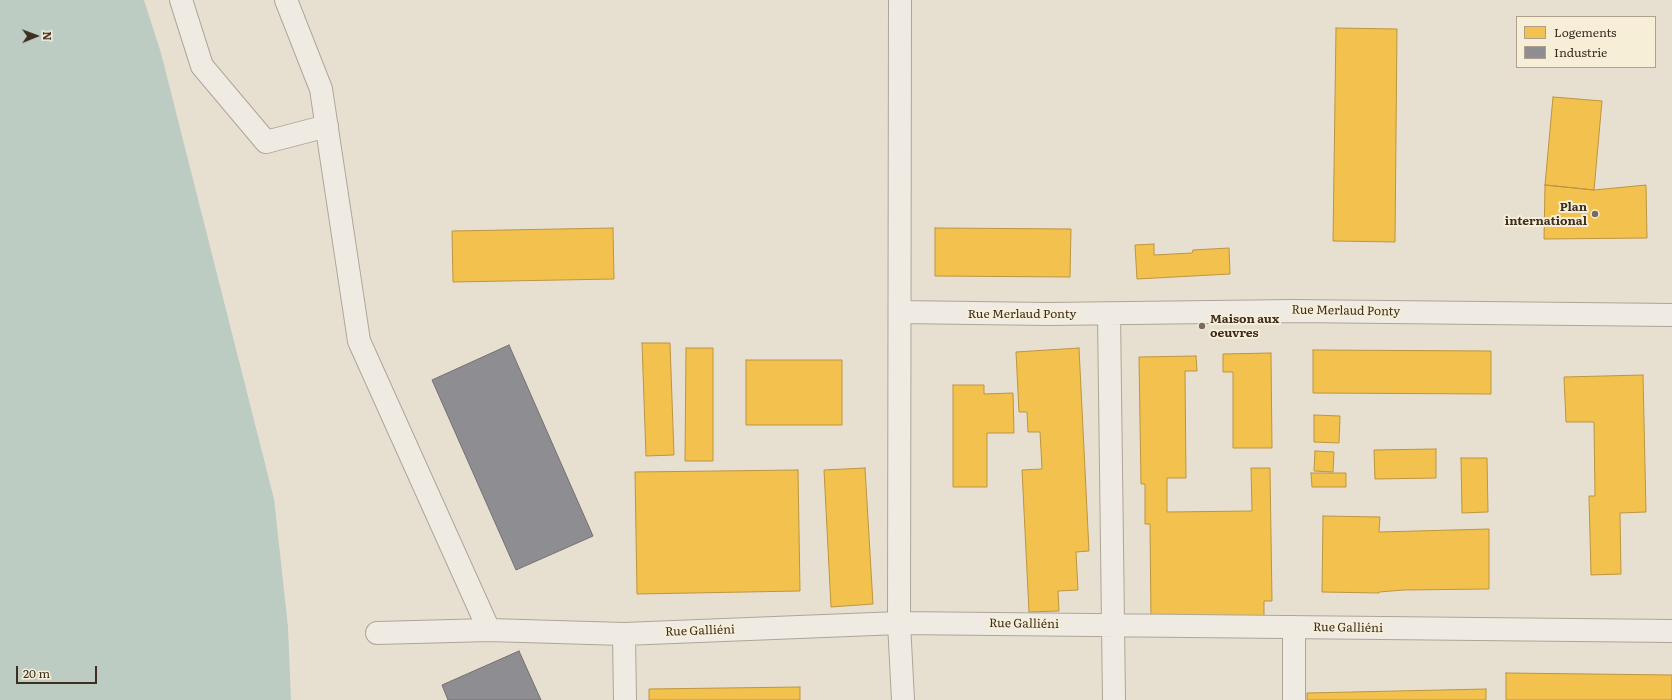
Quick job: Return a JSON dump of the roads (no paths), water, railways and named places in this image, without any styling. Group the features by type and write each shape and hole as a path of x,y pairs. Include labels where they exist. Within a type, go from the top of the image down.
{"street":[{"path":"181,0 202,66 266,142 327,126"},
{"path":"286,0 321,89 359,341 489,630"},
{"path":"900,0 900,622 903,700"},
{"name":"Rue Merlaud Ponty","path":"900,312 1108,314 1293,310 1672,315"},
{"path":"1108,314 1114,700"},
{"name":"Rue Galliéni","path":"377,633 489,630 624,634 900,622 1672,631"},
{"path":"1294,627 1294,700"},
{"path":"624,634 625,700"}],"place":[{"name":"Plan international","path":"1595,214"},
{"name":"Maison aux oeuvres","path":"1202,326"}]}
